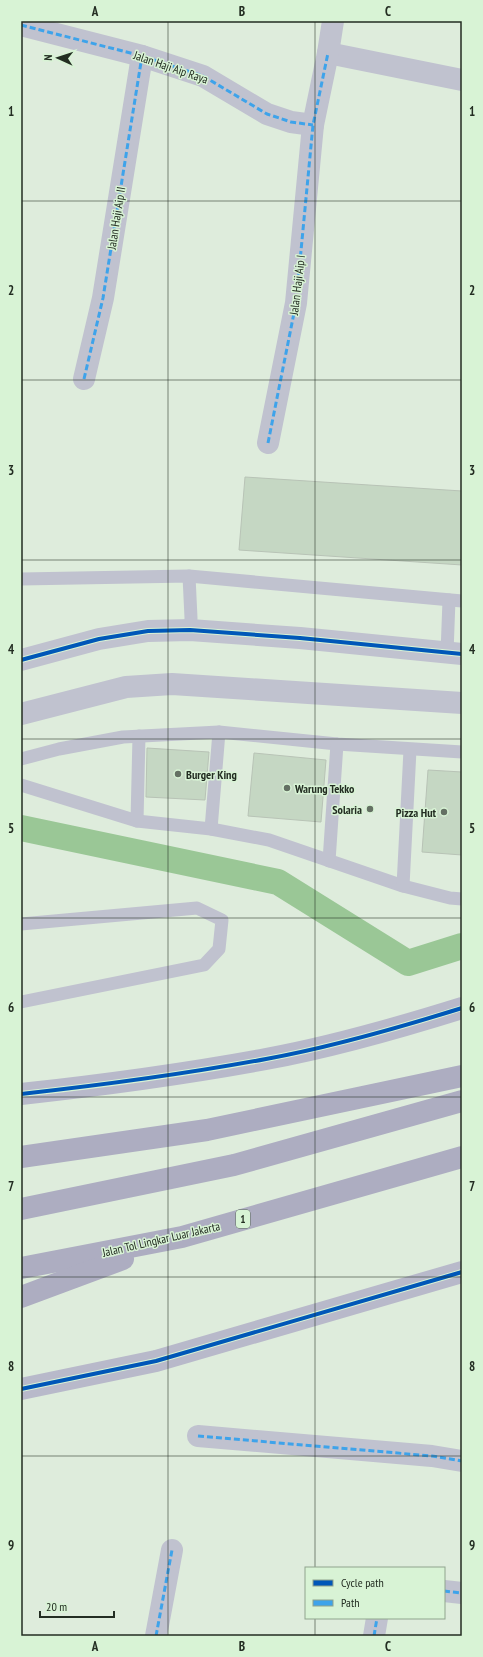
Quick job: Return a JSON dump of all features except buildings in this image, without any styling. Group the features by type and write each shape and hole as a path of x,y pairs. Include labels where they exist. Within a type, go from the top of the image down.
{"highway":[{"path":"21,1157 208,1130 462,1076"},
{"path":"21,1209 234,1166 462,1101"},
{"name":"Jalan Tol Lingkar Luar Jakarta","path":"21,1268 182,1237 462,1157"},
{"path":"21,1297 182,1237"}],"street":[{"name":"Jalan Haji Aip I","path":"268,444 296,302 313,125 333,21"},
{"name":"Jalan Haji Aip Raya","path":"21,25 142,56 203,76 267,114 291,122 313,125"},
{"path":"328,53 462,80"},
{"name":"Jalan Haji Aip II","path":"84,379 103,298 142,56"},
{"path":"21,660 99,639 148,631 190,630 300,638 454,653"},
{"path":"21,714 126,687 172,684 462,703"},
{"path":"21,1094 128,1082 268,1059 368,1035 462,1008"},
{"path":"21,1390 156,1361 462,1272"},
{"path":"198,1436 432,1456 462,1461"},
{"path":"156,1636 172,1550"},
{"path":"445,1590 462,1593"},
{"path":"374,1636 377,1619"}],"lane":[{"path":"189,576 191,618 190,630"},
{"path":"21,579 189,576 462,601"},
{"path":"449,600 454,653"},
{"path":"211,829 219,732"},
{"path":"21,759 110,739 219,732 337,744 410,750 462,752"},
{"path":"137,821 139,736"},
{"path":"329,861 337,744"},
{"path":"403,886 410,750"},
{"path":"21,785 137,821 211,829 269,840 403,886 450,898 462,899"},
{"path":"21,924 198,908 222,920 219,949 204,965 21,1002"}],"waterway":[{"path":"21,828 278,882 408,963 462,946"}],"marked path":[{"path":"21,25 142,56 203,76 267,114 291,122 313,125"},
{"path":"268,443 296,303 313,125 328,53"},
{"path":"84,379 103,298 142,56"},
{"path":"198,1436 432,1456 462,1461"},
{"path":"156,1636 172,1550"},
{"path":"445,1591 462,1593"},
{"path":"374,1636 377,1619"}],"cycle path":[{"path":"21,660 99,639 148,631 190,630 300,638 462,654"},
{"path":"21,1094 175,1074 291,1054 414,1023 462,1008"},
{"path":"21,1389 156,1361 462,1272"}],"place":[{"name":"Burger King","path":"178,774"},
{"name":"Warung Tekko","path":"287,788"},
{"name":"Solaria","path":"370,809"},
{"name":"Pizza Hut","path":"444,812"}]}
